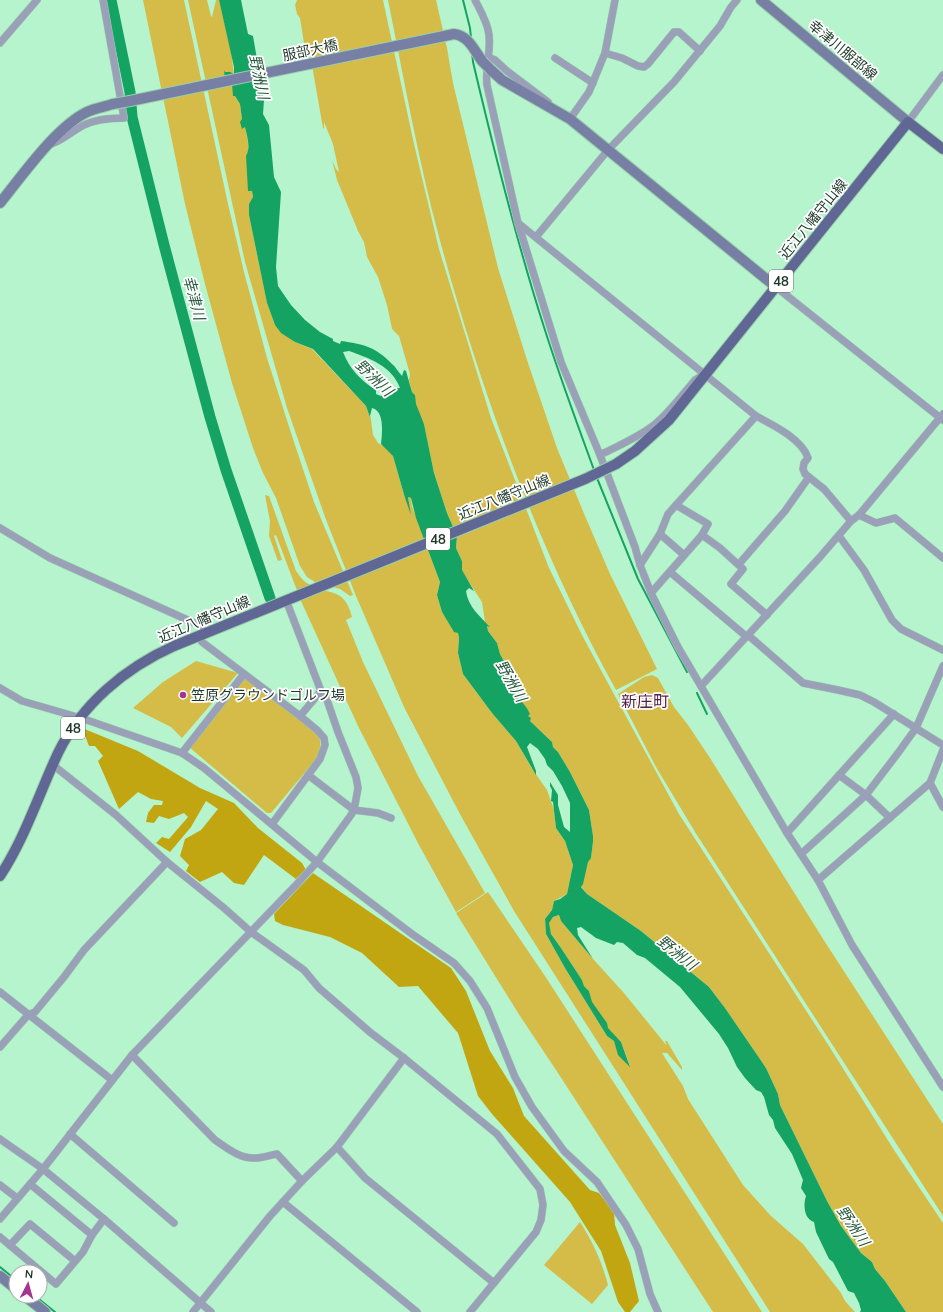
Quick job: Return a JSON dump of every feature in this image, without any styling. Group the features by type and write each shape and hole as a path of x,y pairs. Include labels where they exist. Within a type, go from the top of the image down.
{"main road":[{"path":"908,122 943,149"},
{"name":"近江八幡守山線","path":"1,872 22,836 53,765 68,736 80,718 96,700 110,686 140,663 163,651 204,637 256,612 584,480 616,464 636,450 669,420 908,122"}],"street":[{"path":"0,43 37,0"},
{"path":"48,145 58,142 85,124 112,118 124,118 103,0"},
{"path":"475,0 489,35 485,59 485,74 518,223 561,362 600,455 651,593 678,647 700,686 787,833 818,880 852,945 943,1087"},
{"path":"570,119 589,92 605,53 615,0"},
{"path":"536,236 608,150 674,82 720,26 737,0"},
{"name":"幸津川服部線","path":"761,0 908,122"},
{"path":"605,53 644,67 674,32 679,32 700,51"},
{"name":"服部大橋","path":"0,203 64,128 77,118 98,108 451,35 461,35 485,59"},
{"path":"555,58 593,83"},
{"path":"485,59 490,70 502,80 570,119 776,287 942,417 859,515 851,521 748,636 700,686"},
{"path":"485,59 495,60 549,103 550,107"},
{"path":"908,122 943,76"},
{"path":"518,223 536,236 756,416 783,431 807,453 808,458 804,463 803,469 805,474 824,490 851,521"},
{"path":"600,455 639,435 654,424 670,410 695,380 706,374"},
{"path":"640,565 660,534 668,514 756,416"},
{"path":"739,564 785,511 809,477"},
{"path":"651,593 702,535 708,524 676,505"},
{"path":"859,515 876,523 895,518 943,558"},
{"path":"0,528 50,558 201,626 204,637 244,674 317,730 324,738 324,751 320,759 272,824"},
{"path":"660,534 684,554"},
{"path":"702,535 743,568 731,584 767,615"},
{"path":"839,536 864,570 892,620 901,629 943,650"},
{"path":"670,572 748,636 802,683 860,695 894,714 943,745"},
{"path":"0,1219 43,1169 132,1054 317,862 354,810 358,788 356,777 326,697 321,691 286,600"},
{"path":"801,854 866,795 916,728 943,666"},
{"path":"182,753 244,674"},
{"path":"0,688 22,701 80,718 182,753 204,768 317,862 412,934 454,963 470,981 486,1008 515,1077 532,1107 564,1150 597,1182 626,1225 638,1249 650,1294 658,1312"},
{"path":"300,716 321,691"},
{"path":"787,833 894,714"},
{"path":"818,880 930,784 943,750"},
{"path":"53,765 116,815 167,862 251,932 304,970 319,988 371,1033 497,1134 540,1189 543,1205 541,1220 536,1232 470,1312"},
{"path":"308,775 354,810 378,813 391,818"},
{"path":"839,775 866,795 890,818"},
{"path":"930,784 943,807"},
{"path":"0,1047 28,1015 35,1012 84,950 167,862"},
{"path":"0,992 112,1080"},
{"path":"132,1054 215,1140 227,1149 246,1158 256,1158 277,1154 302,1181"},
{"path":"193,1312 270,1216 302,1181 337,1147 404,1058"},
{"path":"70,1134 174,1223"},
{"path":"0,1140 43,1169 104,1219 211,1312"},
{"path":"337,1147 365,1178 494,1283"},
{"path":"30,1184 92,1235"},
{"path":"0,1185 17,1198"},
{"path":"283,1202 417,1312"},
{"path":"48,1279 56,1284 83,1252 92,1235 104,1219"},
{"path":"10,1246 30,1224 75,1261"},
{"path":"0,1238 29,1264"},
{"path":"0,1276 8,1282"},
{"path":"34,1304 44,1312"}],"shaded area":[{"path":"143,0 184,0 228,204 267,358 314,502 353,595 350,596 340,589 315,582 307,577 300,566 276,498 263,473 253,448 232,383 185,204"},
{"path":"188,0 207,0 212,17 216,0 219,0 231,51 234,74 225,72 232,84 235,96 240,104 242,129 245,126 248,143 248,191 252,191 253,198 249,215 267,303 275,325 295,342 312,349 366,406 371,420 373,435 378,443 388,449 393,456 410,510 408,497 411,498 412,506 440,582 437,595 442,612 454,631 458,633 458,653 463,674 492,713 516,741 531,767 547,790 554,810 556,828 565,841 573,865 567,894 554,901 552,910 545,919 546,934 607,1036 614,1041 619,1055 630,1066 621,1042 607,1028 606,1023 591,1002 589,991 584,986 582,980 551,934 548,923 553,917 559,915 561,921 624,993 667,1046 665,1041 667,1041 682,1067 682,1070 667,1053 662,1053 683,1086 688,1099 743,1185 770,1215 803,1244 841,1293 845,1301 855,1312 770,1312 514,911 461,816 404,707 356,596 325,517 287,408 245,262"},
{"path":"297,0 383,0 414,144 439,249 491,418 549,568 583,637 679,814 829,1046 894,1150 943,1223 943,1312 906,1312 875,1269 872,1262 861,1253 841,1226 827,1201 780,1105 778,1094 766,1068 709,987 641,931 587,894 581,886 588,861 591,858 593,842 589,810 570,772 558,752 553,747 552,742 530,721 524,705 517,696 518,695 522,698 508,675 503,671 504,668 510,671 500,654 497,643 488,631 487,626 489,626 485,622 482,602 461,570 462,561 456,548 457,536 447,513 434,473 424,424 415,404 415,395 412,392 409,380 410,374 399,336 392,329 387,305 378,277 367,257 364,242 337,180 332,160 339,172 333,144 324,122 324,129 323,128 310,54 304,43 300,18 297,14 295,5"},
{"path":"388,0 436,0 453,83 498,268 528,363 557,448 585,516 610,574 657,669 616,690 561,582 537,526 514,469 473,353 431,208"},
{"path":"265,495 269,496 296,571 302,579 315,587 340,596 345,600 349,607 352,617 346,620 363,662 418,776 485,893 456,912 419,845 358,726 301,601 276,535 274,536 282,560 278,561 269,536 270,521"},
{"name":"笠原グラウンドゴルフ場","path":"196,661 238,673 182,738 171,727 133,708 163,682"},
{"path":"652,675 658,678 674,707 710,758 825,942 943,1124 943,1216 695,832 656,767 618,694 644,677"},
{"path":"246,678 317,732 319,736 320,748 317,758 271,813 267,813 189,747 242,679"},
{"path":"82,728 138,751 200,788 234,803 258,828 302,863 306,870 296,879 264,855 244,885 234,883 222,872 200,882 186,871 189,865 180,856 185,839 201,830 218,809 206,801 191,827 170,852 156,843 162,837 169,839 188,817 184,813 169,819 159,816 154,823 146,822 148,813 154,805 162,805 163,801 151,799 138,792 119,809 98,761 103,756 95,746 89,746"},
{"path":"313,873 451,968 466,991 490,1051 513,1088 524,1116 590,1190 599,1193 614,1212 615,1225 630,1263 639,1301 630,1312 625,1312 618,1302 601,1251 570,1202 492,1114 478,1096 458,1033 418,986 399,987 362,953 330,937 283,925 275,921 274,914"},
{"path":"488,892 545,976 762,1312 713,1312 520,1016 456,913"},
{"path":"580,1222 597,1252 608,1285 592,1304 544,1265"}],"water":[{"name":"野洲川","path":"219,0 241,0 248,34 253,36 264,100 263,114 269,125 274,177 281,192 276,267 278,286 291,305 305,320 320,332 333,339 333,341 340,344 341,341 356,343 369,347 386,358 402,376 404,370 406,371 424,424 434,473 447,513 457,536 456,548 462,561 462,570 474,591 469,588 466,591 469,602 490,627 487,626 488,631 497,643 500,654 510,672 504,668 504,671 515,680 525,699 517,696 529,711 530,714 528,716 531,718 530,721 552,742 553,747 558,752 570,772 589,810 593,842 591,858 588,862 581,887 587,894 641,931 709,987 766,1068 778,1094 780,1105 827,1201 841,1226 861,1253 872,1262 875,1269 906,1312 860,1312 861,1310 859,1303 854,1293 848,1291 833,1262 829,1259 816,1232 814,1222 806,1215 806,1196 801,1188 803,1180 792,1154 775,1128 773,1120 769,1115 764,1097 761,1092 756,1090 745,1078 737,1067 719,1034 680,987 645,958 637,955 623,943 617,942 614,945 596,938 581,927 577,928 578,935 593,959 561,921 559,915 553,917 549,923 551,934 582,980 584,986 589,991 592,1002 607,1023 608,1028 621,1042 630,1067 618,1055 614,1041 607,1036 546,934 545,919 552,910 554,901 567,894 573,865 565,841 556,828 553,802 551,801 552,790 550,782 558,795 558,805 564,827 570,832 570,803 562,786 538,749 530,743 527,747 536,771 536,775 516,741 492,713 463,674 458,653 458,633 454,632 442,612 437,595 440,582 416,518 411,498 408,497 411,515 393,456 381,444 382,423 379,413 372,408 370,416 371,420 366,406 313,349 295,342 281,333 275,325 267,303 249,215 249,204 253,197 252,191 248,191 246,156 248,149 248,138 245,127 242,129 240,122 242,119 240,104 235,96 233,96 232,84 225,80 224,70 225,72 234,74 234,67","holes":["349,351 372,360 386,368 396,380 400,388 394,388 393,394 388,396 376,394 376,390 365,383 352,369 343,352"]}],"waterway":[{"name":"幸津川","path":"111,0 130,92 132,117 164,245 210,417 226,470 270,598"},
{"path":"463,0 471,38"},
{"path":"472,52 489,129 524,261 568,399 594,470"},
{"path":"597,478 638,579 687,672"},
{"path":"697,693 707,714"},
{"path":"0,1267 8,1274"},
{"path":"45,1304 55,1312"}],"place":[{"name":"笠原グラウンドゴルフ場","path":"183,695"}],"district":[{"name":"新庄町","path":"645,701"}]}
